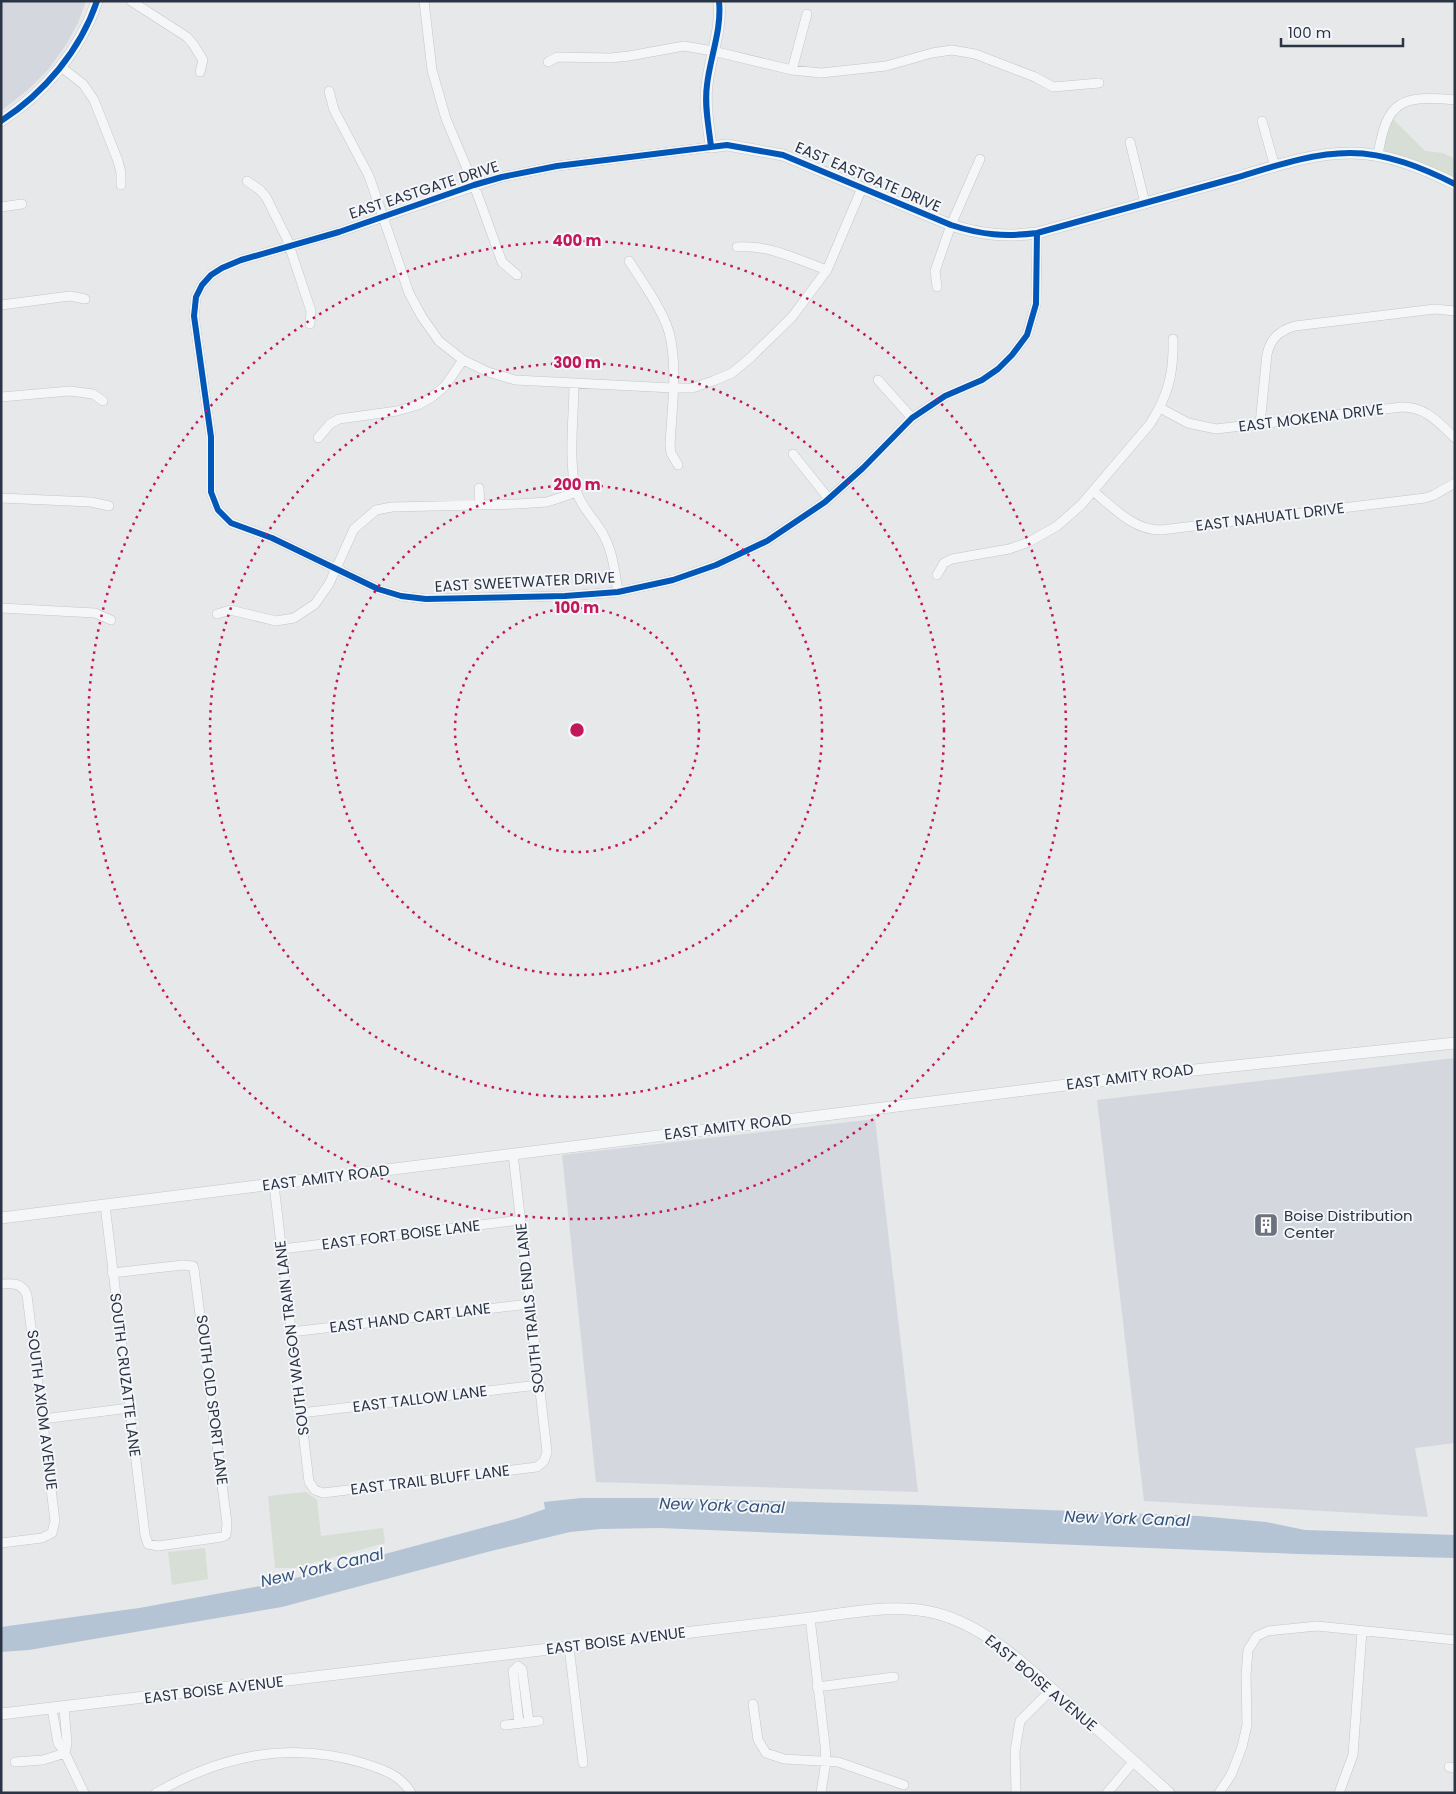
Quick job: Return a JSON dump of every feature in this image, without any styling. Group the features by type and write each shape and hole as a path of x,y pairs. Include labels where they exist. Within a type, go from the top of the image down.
{"street":[{"path":"1,121 29,100 61,67 78,41 96,1"},
{"path":"131,1 187,37 194,44 203,60 200,72"},
{"path":"424,1 428,41 438,94 502,262 517,275"},
{"path":"711,147 706,87 719,22 719,1"},
{"path":"792,70 807,14"},
{"path":"548,62 557,57 610,58 684,46 792,70 821,73 886,66 932,53 952,50 975,54 1035,77 1053,87 1099,83"},
{"path":"61,67 83,84 94,100 118,161 121,185"},
{"path":"329,91 334,110 369,176 410,293 422,316 439,341 463,360 488,372 515,380 692,388 713,382 732,373 792,317 827,270 862,188"},
{"path":"1378,155 1386,120 1400,104 1426,97 1455,100"},
{"path":"1262,121 1275,167"},
{"path":"1130,142 1145,203"},
{"name":"EAST EASTGATE DRIVE","path":"218,510 211,492 211,437 194,316 196,297 202,285 211,275 241,260 290,247 502,177 557,166 727,145 783,155 951,226 975,233 996,236 1037,233 1275,167 1330,154 1378,155 1426,170 1455,184"},
{"path":"951,226 980,159"},
{"path":"247,181 266,197 290,247 312,311 310,324"},
{"path":"1,207 22,204"},
{"name":"EAST EASTGATE DRIVE","path":"937,287 935,271 951,226"},
{"name":"EAST SWEETWATER DRIVE","path":"218,510 231,523 272,538 378,589 401,596 426,599 565,596 618,592 673,580 716,566 767,541 814,511 863,468 912,418 944,396 982,380 998,369 1012,355 1027,335 1036,304 1037,233"},
{"path":"737,247 763,247 827,270"},
{"path":"629,261 651,296 669,332 672,350 670,444 671,453 678,465"},
{"path":"1,305 70,296 85,299"},
{"path":"1260,424 1267,354 1270,344 1276,335 1284,329 1295,326 1435,309 1455,311"},
{"path":"937,575 944,563 952,559 1009,549 1039,537 1066,520 1150,424 1160,408 1168,388 1174,363 1173,339"},
{"path":"318,438 330,424 339,419 418,405 432,397 445,386 463,360"},
{"path":"878,380 912,418"},
{"path":"574,384 572,469 576,492 607,542 618,592"},
{"path":"1,398 70,391 93,394 103,401"},
{"name":"EAST MOKENA DRIVE","path":"1160,408 1188,423 1206,428 1225,428 1411,407 1429,413 1455,438"},
{"path":"793,454 829,499"},
{"name":"EAST NAHUATL DRIVE","path":"1093,491 1134,524 1152,530 1161,530 1425,498 1434,496 1455,483"},
{"path":"479,488 480,505"},
{"path":"218,614 230,610 276,621 294,618 315,604 336,569 354,529 376,510 392,507 547,502 576,492"},
{"path":"1,498 91,502 109,506"},
{"path":"1,608 95,613 111,620"},
{"name":"EAST AMITY ROAD","path":"1,1218 1137,1076 1455,1043"},
{"name":"SOUTH TRAILS END LANE","path":"513,1154 546,1452 544,1461"},
{"name":"SOUTH WAGON TRAIN LANE","path":"274,1185 309,1482 315,1490"},
{"name":"SOUTH CRUZATTE LANE","path":"104,1205 145,1535 148,1544"},
{"name":"EAST FORT BOISE LANE","path":"282,1249 520,1220"},
{"name":"SOUTH OLD SPORT LANE","path":"112,1273 183,1265 193,1266 196,1276 226,1514 226,1535 217,1539 158,1546 148,1544"},
{"name":"SOUTH AXIOM AVENUE","path":"1,1284 17,1284 23,1287 28,1295 55,1521 52,1533 42,1538 1,1543"},
{"name":"EAST HAND CART LANE","path":"292,1332 529,1304"},
{"name":"EAST TALLOW LANE","path":"301,1413 538,1385"},
{"path":"43,1419 129,1408"},
{"name":"EAST TRAIL BLUFF LANE","path":"315,1490 323,1493 536,1467 544,1461"},
{"name":"EAST BOISE AVENUE","path":"1,1714 888,1609 912,1610 934,1613 965,1624 995,1642 1052,1689 1169,1793"},
{"path":"810,1618 826,1761 821,1793"},
{"path":"1219,1793 1231,1775 1242,1747 1247,1725 1248,1650 1257,1636 1268,1631 1316,1626 1455,1640"},
{"path":"1339,1793 1352,1755 1362,1631"},
{"path":"569,1646 583,1763"},
{"path":"505,1725 534,1721 516,1653"},
{"path":"518,1666 513,1672 519,1723"},
{"path":"817,1687 894,1677"},
{"path":"1016,1793 1015,1751 1020,1721 1052,1689"},
{"path":"754,1704 758,1740 766,1753 784,1759 838,1762 904,1785"},
{"path":"58,1708 67,1743 65,1753 84,1793"},
{"path":"156,1793 205,1768 240,1758 278,1752 312,1753 345,1758 400,1778 411,1793"},
{"path":"15,1762 43,1760 65,1753"},
{"path":"1107,1793 1134,1761"}],"shaded area":[{"path":"1,1 86,1 78,23 66,45 48,70 29,89 1,111"},
{"path":"1391,117 1425,151 1443,153 1455,159 1455,181 1382,155 1385,132"},
{"path":"1455,1058 1455,1443 1415,1448 1428,1517 1144,1501 1097,1100"},
{"path":"875,1119 918,1492 596,1482 562,1155"},
{"path":"306,1492 317,1500 321,1536 383,1528 385,1543 294,1568 275,1568 268,1496"},
{"path":"205,1548 208,1579 172,1585 168,1552"}],"water":[{"name":"New York Canal","path":"581,1498 659,1498 919,1505 1199,1516 1266,1522 1305,1530 1455,1535 1455,1558 1298,1554 659,1528 601,1529 570,1532 491,1551 282,1607 29,1650 1,1652 1,1627 139,1608 277,1583 519,1518 545,1509 544,1502"}],"cycle path":[{"path":"1,121 32,97 59,69 81,37 97,1"},
{"path":"711,147 706,93 719,22 719,1"},
{"path":"1037,233 1036,304 1027,335 1012,355 998,369 982,380 945,396 912,418 863,468 825,502 767,541 716,565 673,580 618,592 565,596 426,599 401,596 378,589 272,538 231,523 218,510 211,492 211,437 194,316 196,297 202,285 211,275 241,260 339,232 502,177 557,166 727,145 783,155 951,225 983,233 1004,235 1037,233 1292,161 1321,155 1350,153 1378,156 1404,162 1455,184"}],"place":[{"name":"Boise Distribution Center","path":"1266,1225"}]}
